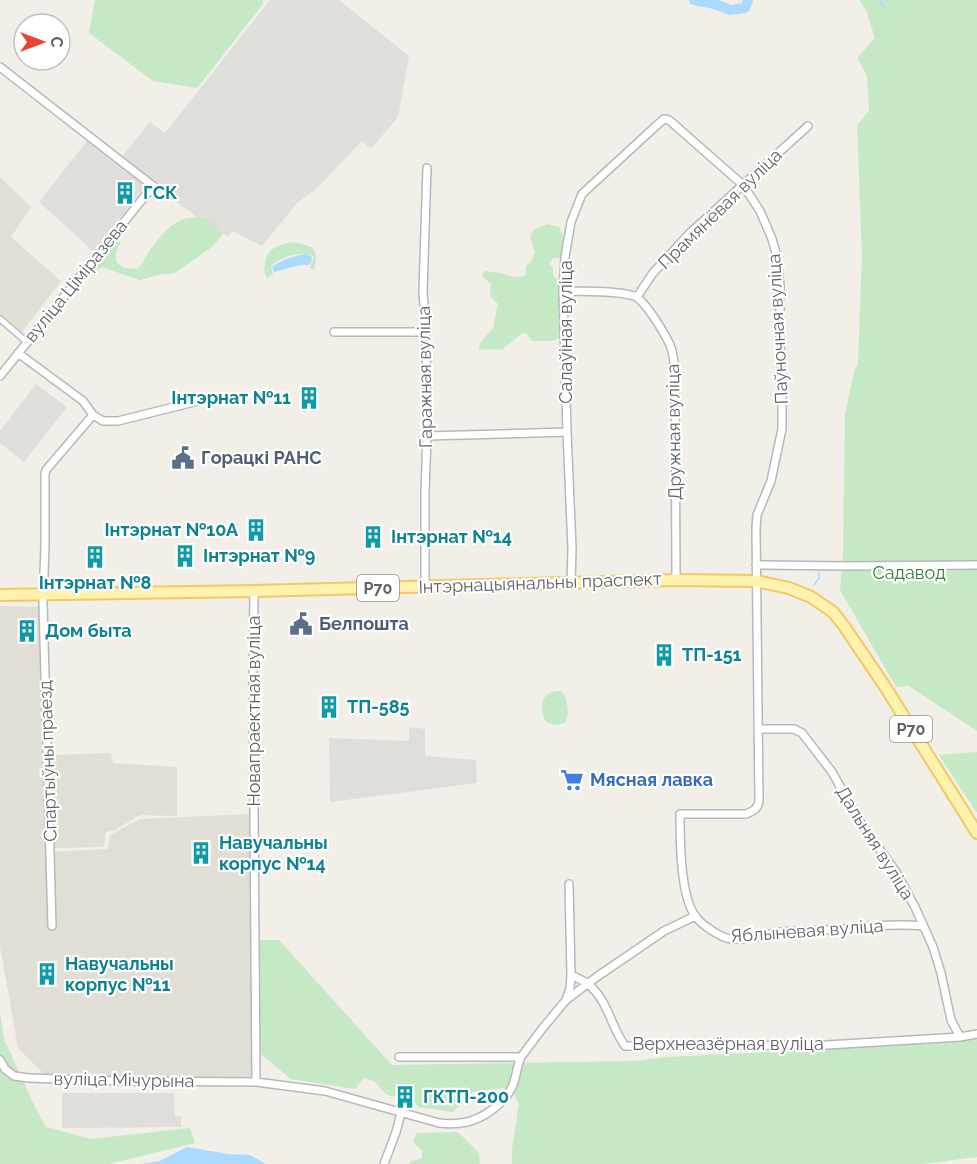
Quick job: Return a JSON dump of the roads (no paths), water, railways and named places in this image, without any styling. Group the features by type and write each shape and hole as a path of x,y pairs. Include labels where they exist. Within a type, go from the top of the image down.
{"main road":[{"name":"Інтэрнацыянальны праспект","path":"0,595 676,580 756,581"},
{"name":"Р70","path":"756,581 789,588 812,597 833,612 884,685 977,833"}],"street":[{"name":"вуліца Ціміразева","path":"0,67 153,186 0,376"},
{"name":"Паўночная вуліца","path":"664,119 684,131 743,185 760,212 772,239 777,261 780,286 782,429 771,481 758,515 756,581"},
{"name":"Салаўіная вуліца","path":"571,583 572,548 563,291 565,257 571,222 582,194 664,119"},
{"name":"Прамянёвая вуліца","path":"636,297 653,273 691,232 808,126"},
{"name":"Гаражная вуліца","path":"425,586 425,492 428,436 423,292 427,168"},
{"path":"563,291 636,297"},
{"name":"Дружная вуліца","path":"636,297 661,328 674,358 676,580"},
{"path":"0,319 27,342"},
{"path":"334,332 426,332"},
{"path":"18,353 83,401 93,415 103,422 118,421 206,399"},
{"name":"Спартыўны праезд","path":"52,926 43,595 45,474 93,415"},
{"path":"428,436 567,432"},
{"path":"756,565 977,565"},
{"path":"399,1057 521,1057 566,1000 664,931 695,916 685,884 680,848 680,814 742,814 754,811 759,801 756,581"},
{"name":"Новапраектная вуліца","path":"254,591 256,1082"},
{"name":"Дальняя вуліца","path":"758,729 794,729 802,733 832,772 858,819 896,872 915,907 933,947 951,1020 960,1037"},
{"path":"566,1000 571,975 569,884"},
{"name":"Яблыневая вуліца","path":"695,916 719,935 734,940 780,932 897,925 923,926"},
{"name":"Верхнеазёрная вуліца","path":"571,975 588,984 604,1003 620,1040 626,1046 827,1045 977,1034"},
{"name":"вуліца Мічурына","path":"0,1060 5,1069 14,1076 29,1078 256,1082 325,1091 439,1123 453,1124 470,1122 499,1104 511,1088 521,1057"},
{"path":"384,1164 401,1113"}],"water":[{"path":"306,254 312,257 308,265 274,272 272,267 280,262"},
{"path":"187,1147 250,1155 266,1164 141,1164 160,1161"}],"waterway":[{"path":"694,0 730,10 745,8 748,0"},
{"path":"879,0 885,8"},
{"path":"814,585 819,578 819,572"}],"place":[{"name":"ГСК","path":"125,193"},
{"name":"Інтэрнат №11","path":"309,398"},
{"name":"Горацкі РАНС","path":"183,458"},
{"name":"Інтэрнат №10А","path":"256,530"},
{"name":"Інтэрнат №14","path":"373,537"},
{"name":"Інтэрнат №9","path":"185,556"},
{"name":"Інтэрнат №8","path":"95,557"},
{"name":"Белпошта","path":"301,624"},
{"name":"Дом быта","path":"27,631"},
{"name":"ТП-151","path":"664,655"},
{"name":"ТП-585","path":"329,707"},
{"name":"Мясная лавка","path":"572,780"},
{"name":"Навучальны корпус №14","path":"201,853"},
{"name":"Навучальны корпус №11","path":"47,974"},
{"name":"ГКТП-200","path":"405,1097"}],"park label":[{"name":"Садавод","path":"909,573"}]}
